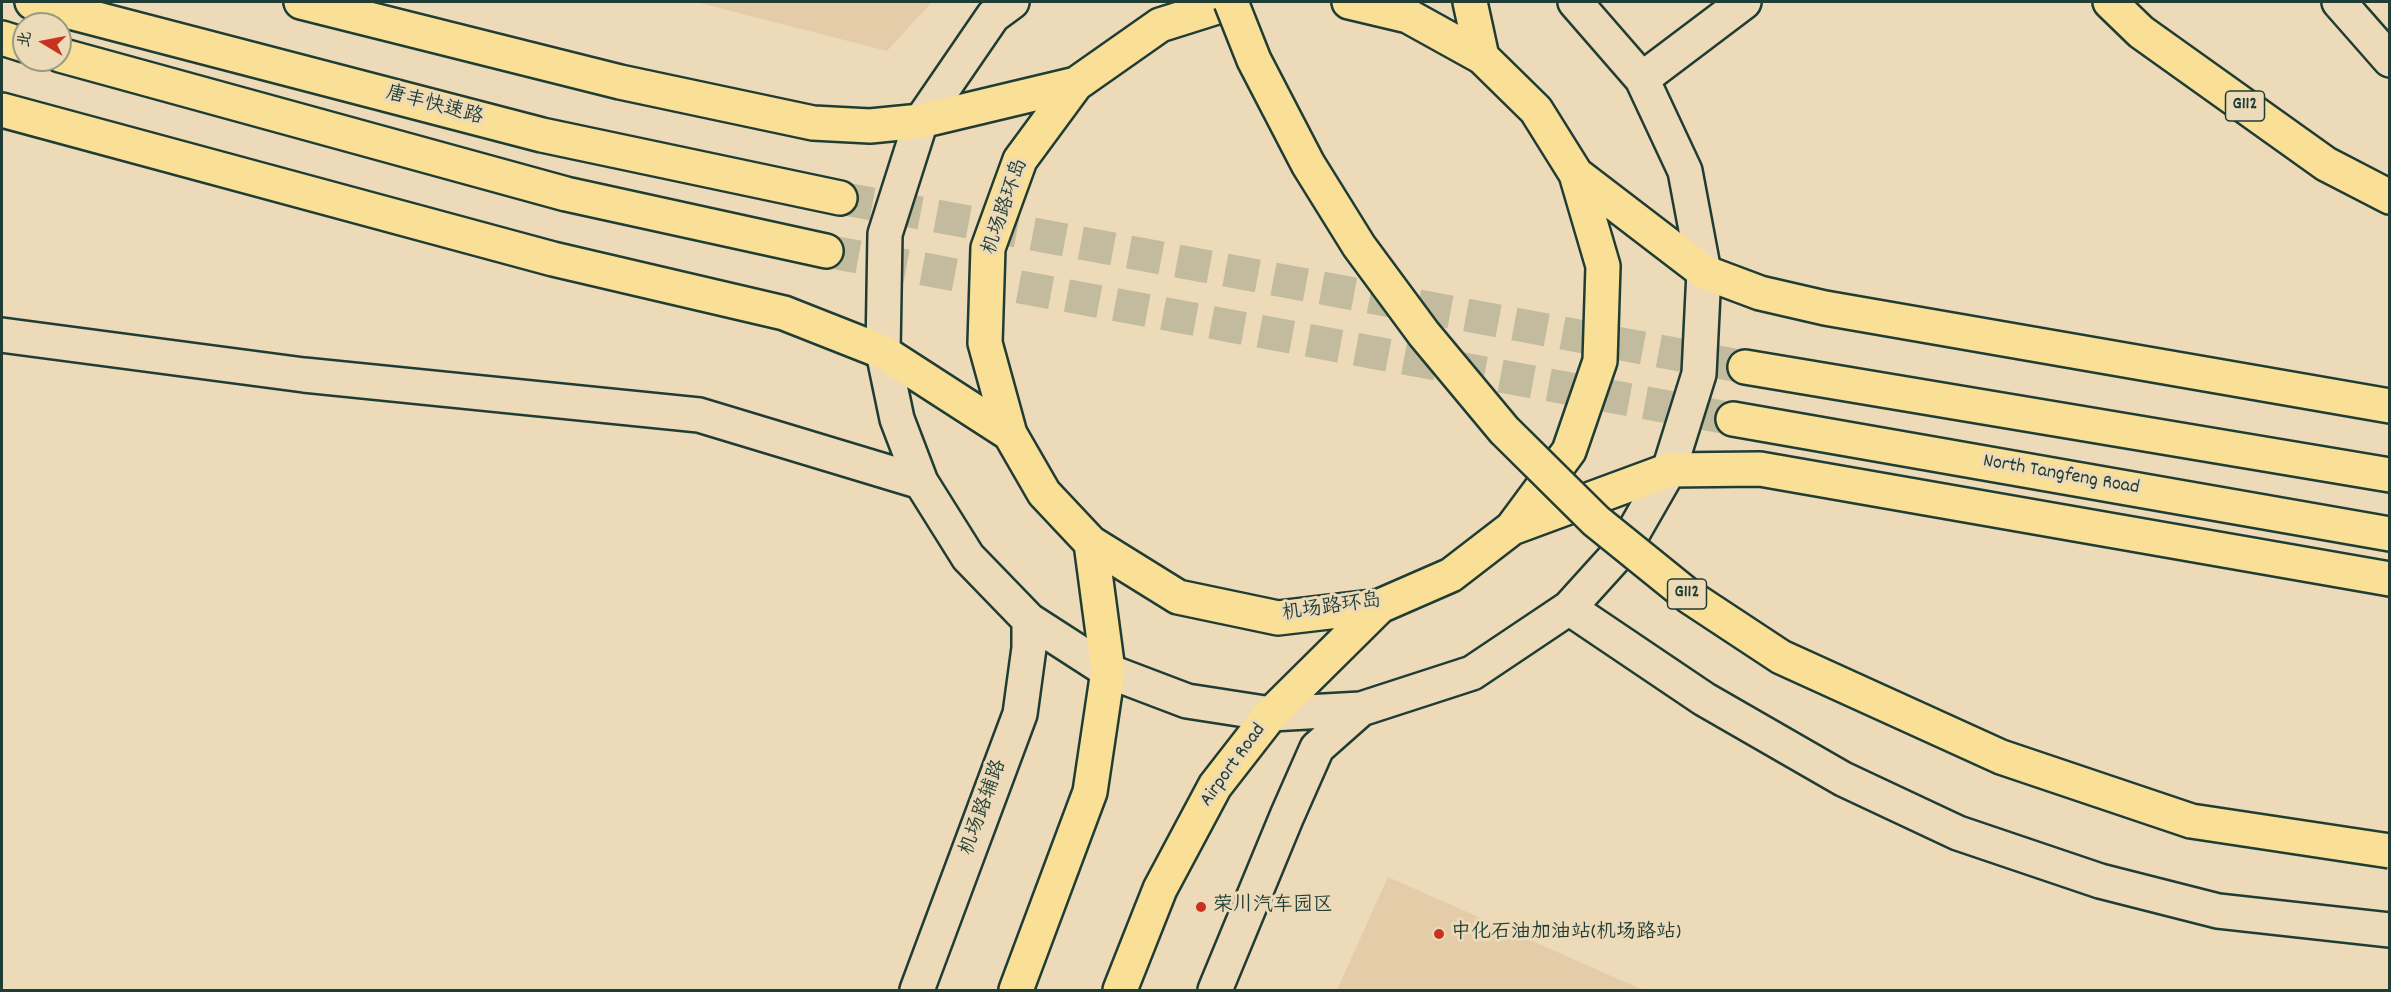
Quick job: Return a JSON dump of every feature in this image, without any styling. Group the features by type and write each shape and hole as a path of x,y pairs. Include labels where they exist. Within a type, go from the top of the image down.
{"main road":[{"name":"唐丰快速路","path":"32,2 542,135 840,198"},
{"path":"301,2 620,82 813,123 870,126 921,121 1076,84"},
{"path":"1160,25 1184,2"},
{"name":"机场路环岛","path":"1232,2 1160,25 1076,84 1020,160 988,248 985,343 1010,434 1044,493 1090,543 1178,597 1278,618 1380,606 1451,575 1512,528 1569,451 1600,361 1602,266 1576,174 1536,110 1482,57 1408,16 1349,2"},
{"name":"G112","path":"1232,2 1254,60 1308,164 1359,246 1425,334 1504,430 1596,521 1690,597 1781,657 2001,758 2191,821 2390,851"},
{"path":"1470,2 1482,57"},
{"name":"G112","path":"2110,2 2141,32 2326,164 2390,197"},
{"path":"72,58 566,194 826,250"},
{"path":"2,110 553,259 784,313 883,352 1010,434"},
{"path":"1576,174 1704,272 1760,293 1825,308 2390,406"},
{"path":"1745,367 2390,475"},
{"name":"North Tangfeng Road","path":"1733,419 2390,534"},
{"path":"1512,528 1669,470 1760,469 2390,579"},
{"path":"1016,990 1090,792 1108,671 1090,543"},
{"name":"Airport Road","path":"1120,990 1160,888 1215,786 1271,714 1380,606"}],"street":[{"path":"1012,2 993,15 921,121 885,234 883,352 897,419 921,482 968,557 1029,620 1108,671 1187,701 1271,714 1361,709 1472,674 1569,608 1626,544 1669,470 1699,374 1704,272 1685,171 1642,79 1575,2"},
{"path":"1642,79 1744,2"},
{"path":"2339,2 2390,60"},
{"path":"2,335 304,375 699,415 921,482"},
{"path":"1569,608 1704,699 1833,774 1958,833 2100,881 2218,911 2390,930"},
{"name":"机场路辅路","path":"917,990 1020,714 1029,648 1029,620"},
{"path":"1215,990 1317,748 1361,709"}],"shaded area":[{"path":"696,2 932,2 887,51"},
{"name":"中化石油加油站(机场路站)","path":"1388,877 1643,990 1337,990"}],"tunnel":[{"path":"840,198 1745,367"},
{"path":"826,251 1733,419"}],"place":[{"name":"荣川汽车园区","path":"1201,907"},
{"name":"中化石油加油站(机场路站)","path":"1439,934"}]}
